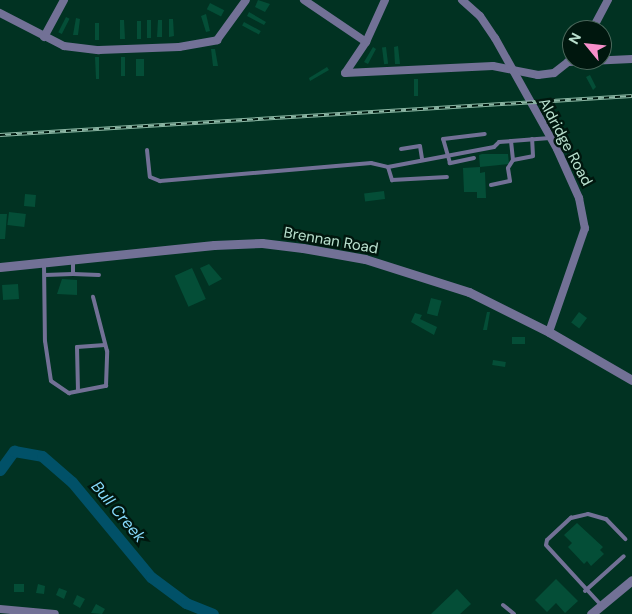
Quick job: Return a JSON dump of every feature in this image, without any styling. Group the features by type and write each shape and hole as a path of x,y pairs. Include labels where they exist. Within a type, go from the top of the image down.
{"street":[{"path":"44,37 64,0"},
{"path":"0,13 64,46 99,50 179,48 217,40 246,0"},
{"path":"385,0 366,42 346,73 493,66 511,71 554,73 562,67"},
{"name":"Aldridge Road","path":"462,0 480,16 504,55 573,182 584,228 549,332"},
{"path":"597,20 608,0"},
{"path":"309,1 366,42"},
{"path":"612,60 632,59"},
{"name":"Brennan Road","path":"0,267 44,264 73,259 214,245 262,243 303,248 419,274 495,303 632,380"},
{"path":"591,614 632,580"},
{"path":"0,609 55,614"}],"lane":[{"path":"474,158 450,163 443,139 485,134"},
{"path":"146,150 150,177 160,181 371,163 388,167 511,142 550,138"},
{"path":"513,160 533,156 532,139"},
{"path":"491,185 510,181 508,168 513,160 511,142"},
{"path":"401,149 420,146 422,159"},
{"path":"388,167 392,180 447,176"},
{"path":"73,259 73,274"},
{"path":"44,264 45,341 50,381 69,392 106,386 105,345 93,297"},
{"path":"45,275 100,275"},
{"path":"78,391 78,347 105,345"},
{"path":"601,605 585,591 546,546 546,540 571,518 588,514 606,519 625,540"},
{"path":"585,591 624,556"},
{"path":"503,605 514,614"}],"building":[{"path":"258,0 270,4 265,12 255,7"},
{"path":"210,3 224,10 221,17 207,9"},
{"path":"249,12 266,22 264,25 247,16"},
{"path":"206,14 210,31 206,32 201,16"},
{"path":"66,17 70,19 62,34 58,32"},
{"path":"76,18 80,19 78,35 73,35"},
{"path":"169,19 173,19 174,36 169,37"},
{"path":"120,20 124,20 125,39 120,39"},
{"path":"147,20 151,20 151,38 147,38"},
{"path":"158,20 162,20 162,37 157,37"},
{"path":"137,21 141,21 141,39 137,39"},
{"path":"244,22 261,31 259,34 242,26"},
{"path":"95,23 99,23 99,40 95,40"},
{"path":"398,46 400,64 395,64 394,47"},
{"path":"373,47 376,49 368,64 364,62"},
{"path":"382,47 386,47 388,64 384,64"},
{"path":"211,49 215,49 218,66 213,66"},
{"path":"95,57 99,57 99,79 96,79"},
{"path":"121,57 125,57 125,76 121,76"},
{"path":"136,59 144,59 144,76 136,76"},
{"path":"327,67 329,70 310,81 309,78"},
{"path":"590,75 596,87 593,90 586,77"},
{"path":"414,79 418,79 418,96 414,96"},
{"path":"508,154 509,164 480,167 479,155"},
{"path":"480,167 480,173 485,172 486,198 477,198 477,192 464,192 463,168"},
{"path":"384,191 385,199 365,201 364,193"},
{"path":"25,194 36,195 35,207 24,206"},
{"path":"9,212 26,214 24,227 7,225"},
{"path":"0,214 7,214 5,239 0,239"},
{"path":"209,264 222,279 209,286 200,268"},
{"path":"192,268 206,299 188,307 175,276"},
{"path":"62,279 77,280 77,295 57,294"},
{"path":"18,284 19,299 3,300 2,285"},
{"path":"431,298 442,301 437,316 427,313"},
{"path":"487,312 490,312 487,330 483,330"},
{"path":"579,312 587,318 579,328 571,322"},
{"path":"415,313 422,315 420,319 437,327 434,335 411,322"},
{"path":"512,337 525,337 525,344 512,344"},
{"path":"493,360 506,362 505,367 492,365"},
{"path":"577,523 603,547 600,550 604,554 591,566 587,561 584,564 568,547 572,543 564,535"},
{"path":"556,579 578,601 565,613 556,603 547,612 535,600"},
{"path":"14,584 24,584 24,592 14,592"},
{"path":"38,584 45,586 44,594 36,593"},
{"path":"59,588 67,591 64,599 56,595"},
{"path":"457,589 471,604 460,614 431,614"},
{"path":"77,595 85,599 80,608 73,604"},
{"path":"96,604 105,609 102,614 91,613"}],"waterway":[{"name":"Bull Creek","path":"0,470 14,451 42,456 72,482 151,577 186,603 213,614"}],"railway":[{"path":"0,135 632,96"}]}
